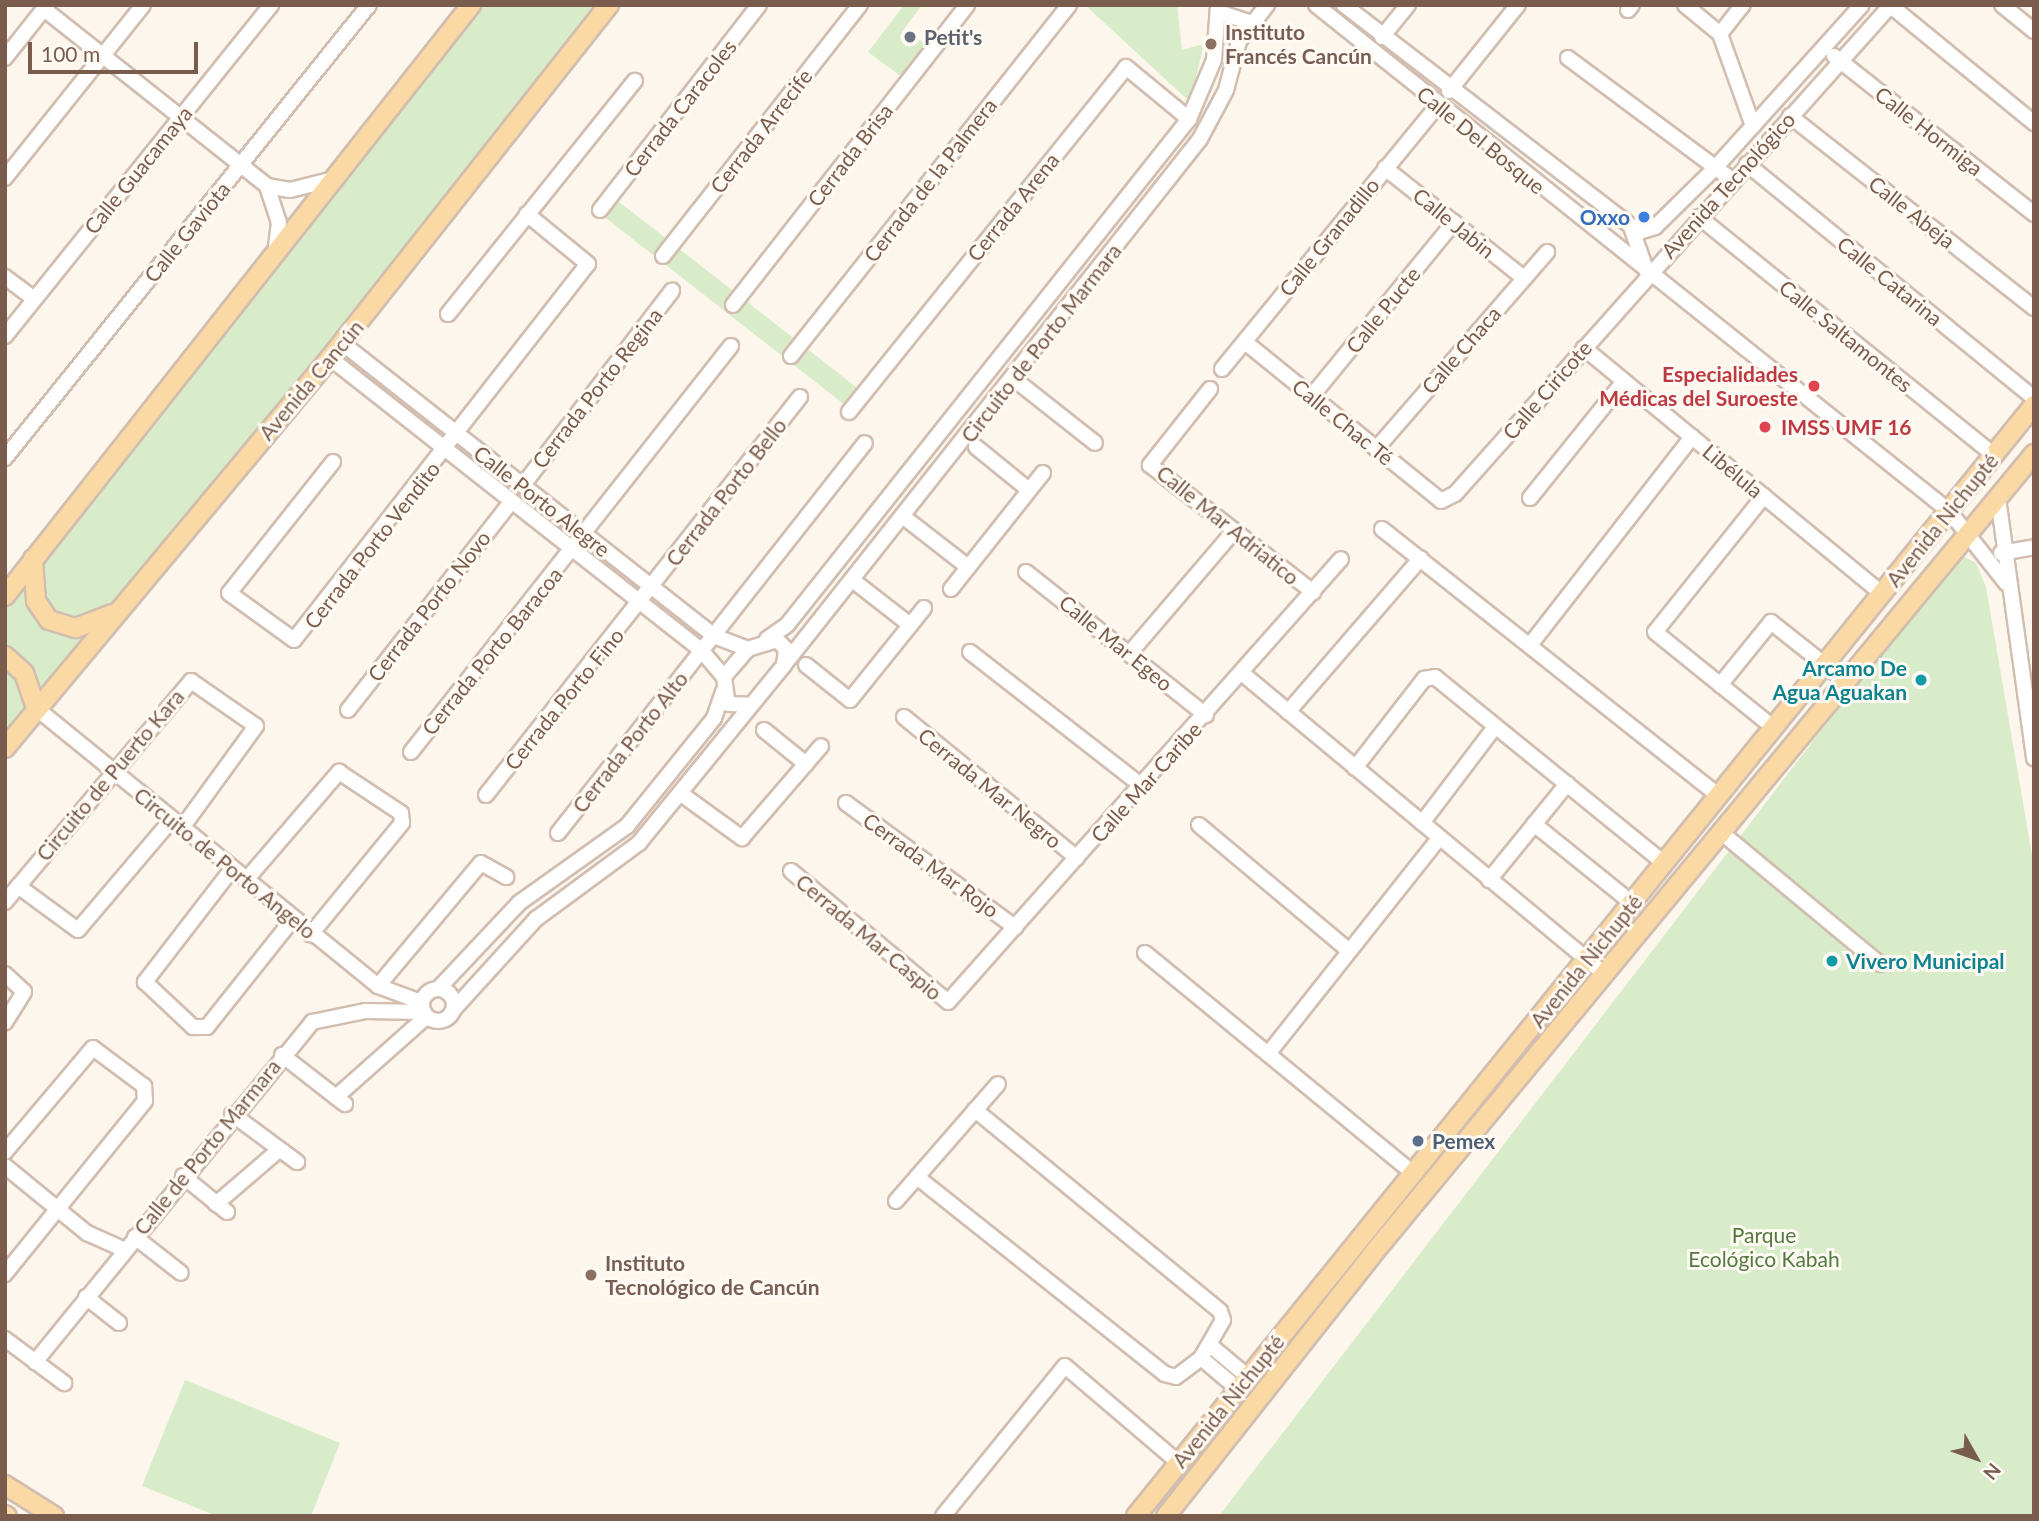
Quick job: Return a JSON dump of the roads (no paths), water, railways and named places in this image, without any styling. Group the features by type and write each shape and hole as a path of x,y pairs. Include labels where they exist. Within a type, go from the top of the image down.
{"main road":[{"path":"5,596 471,5"},
{"name":"Avenida Cancún","path":"5,748 330,358 609,5"},
{"name":"Avenida Nichupté","path":"1136,1516 2034,405"},
{"name":"Avenida Nichupté","path":"1167,1516 1371,1256 1603,973 1849,683 2034,454"},
{"path":"33,559 36,601 49,620 76,628 116,612"},
{"path":"5,656 23,673 36,708"},
{"path":"1355,1246 1371,1256"},
{"path":"5,1485 54,1516"},
{"path":"24,1496 34,1516"}],"street":[{"path":"5,178 144,5"},
{"name":"Calle Guacamaya","path":"5,336 271,5"},
{"name":"Calle Gaviota","path":"5,458 369,5"},
{"name":"Cerrada Caracoles","path":"600,210 759,5"},
{"name":"Cerrada Arrecife","path":"663,256 860,5"},
{"name":"Cerrada Brisa","path":"733,305 967,5"},
{"name":"Cerrada de la Palmera","path":"791,356 1069,5"},
{"name":"Circuito de Porto Marmara","path":"454,1009 503,951 639,843 855,582 1214,120 1249,22 1268,5"},
{"name":"Calle Del Bosque","path":"1316,5 1437,106 1949,510 1967,537 2006,583"},
{"name":"Calle Del Bosque","path":"1344,5 1449,91 1632,230"},
{"path":"1382,37 1408,5"},
{"path":"1449,91 1518,5"},
{"path":"1685,5 1720,34 1753,126"},
{"path":"1720,34 1743,5"},
{"name":"Avenida Tecnológico","path":"1862,5 1715,168 1655,227 1632,230 1647,273 1891,6"},
{"path":"2002,5 2034,31"},
{"path":"1891,6 2034,123"},
{"path":"5,58 45,7 179,119 267,186 290,190 334,179"},
{"path":"1218,9 1249,22"},
{"name":"Circuito de Porto Marmara","path":"282,1055 340,1100 423,1010 486,936 541,886 626,826 714,718 724,685 748,649 787,625 1189,119 1214,60 1218,9"},
{"name":"Calle Hormiga","path":"1824,48 2034,214"},
{"path":"1568,58 1732,180"},
{"name":"Cerrada Arena","path":"849,412 1126,67 1189,119"},
{"path":"448,314 635,81"},
{"name":"Calle Granadillo","path":"1222,369 1437,106"},
{"name":"Calle Abeja","path":"1790,116 2034,308"},
{"name":"Calle Catarina","path":"1747,164 2034,398"},
{"name":"Calle Jabin","path":"1385,168 1524,278"},
{"path":"267,186 279,222 275,253"},
{"path":"446,451 589,264 527,214"},
{"name":"Calle Saltamontes","path":"1699,217 1994,454"},
{"name":"Calle Pucte","path":"1311,397 1454,222"},
{"name":"Calle Chaca","path":"1377,449 1547,252"},
{"name":"Calle Ciricote","path":"1441,501 1584,348 1647,273"},
{"path":"5,276 34,299"},
{"name":"Cerrada Porto Regina","path":"523,485 672,291"},
{"name":"Calle Chac Té","path":"1245,342 1441,501"},
{"name":"Calle Porto Alegre","path":"342,343 715,636 748,649"},
{"name":"Cerrada Porto Baracoa","path":"411,752 585,535 731,346"},
{"name":"Libélula","path":"1584,348 1882,594"},
{"name":"Calle Porto Alegre","path":"330,358 702,651 724,685"},
{"path":"1014,379 1095,443"},
{"path":"1530,498 1624,381"},
{"name":"Calle Mar Adriatico","path":"1210,389 1150,465 1313,592"},
{"name":"Cerrada Porto Bello","path":"641,602 800,397"},
{"path":"1530,645 1692,437"},
{"name":"Cerrada Porto Alto","path":"558,832 865,443"},
{"path":"976,447 1029,490"},
{"name":"Cerrada Porto Vendito","path":"333,462 229,593 294,640 446,451"},
{"path":"951,589 1043,473"},
{"path":"1763,496 1655,632 1774,728"},
{"path":"1998,498 2001,553 2034,759"},
{"name":"Cerrada Porto Novo","path":"348,710 511,502"},
{"path":"905,518 968,567"},
{"path":"1382,529 1720,796"},
{"path":"1129,654 1234,531"},
{"path":"2001,553 2034,547"},
{"path":"1288,712 1421,558"},
{"name":"Calle Mar Caribe","path":"948,1002 1243,674 1341,559"},
{"name":"Calle Mar Egeo","path":"1026,572 1206,715"},
{"path":"855,582 910,625"},
{"name":"Cerrada Porto Fino","path":"486,795 641,602"},
{"path":"806,665 850,700 924,608"},
{"path":"1720,685 1771,622 1849,683"},
{"path":"767,639 783,645 784,665"},
{"path":"970,652 1142,786"},
{"path":"1243,674 1603,973"},
{"path":"1355,768 1428,676 1664,863"},
{"name":"Circuito de Puerto Kara","path":"5,902 112,771 191,681 254,721 255,731 177,823"},
{"path":"724,685 731,706 751,705"},
{"name":"Circuito de Porto Angelo","path":"36,708 311,934 378,986 423,1010"},
{"name":"Cerrada Mar Negro","path":"904,717 1077,858"},
{"path":"1422,823 1495,727"},
{"path":"764,730 806,764"},
{"path":"680,793 742,838 821,746"},
{"path":"246,880 338,772 401,813 402,823 311,934"},
{"path":"1489,880 1567,784"},
{"name":"Cerrada Mar Rojo","path":"846,803 1015,927"},
{"path":"18,886 78,930 177,823"},
{"path":"1534,824 1633,904"},
{"path":"1199,825 1349,951"},
{"path":"1722,833 1880,964"},
{"path":"1268,1054 1439,838"},
{"path":"378,986 481,863 506,877"},
{"path":"232,869 145,982 193,1027 207,1027 293,919"},
{"name":"Cerrada Mar Caspio","path":"791,871 948,1002"},
{"path":"486,936 503,951"},
{"path":"1145,953 1414,1174"},
{"path":"5,974 24,992 5,1022"},
{"path":"423,1010 442,1021 454,1009 451,995 439,988"},
{"name":"Calle de Porto Marmara","path":"35,1362 232,1114 312,1022 336,1014 423,1010"},
{"path":"5,1152 93,1048 147,1094 5,1274"},
{"path":"896,1201 998,1084"},
{"path":"917,1177 1165,1374 1176,1377 1201,1358 1223,1320 1220,1311 975,1110"},
{"path":"232,1114 297,1161"},
{"path":"183,1176 222,1208 280,1149"},
{"path":"5,1166 87,1233 125,1250"},
{"path":"135,1237 181,1273"},
{"path":"86,1297 119,1323"},
{"path":"5,1339 64,1383"},
{"path":"1210,1345 1243,1383"},
{"path":"1201,1358 1243,1383"},
{"path":"943,1516 1065,1366 1179,1463"}],"place":[{"name":"Petit's","path":"910,37"},
{"name":"Instituto Francés Cancún","path":"1211,44"},
{"name":"Oxxo","path":"1644,217"},
{"name":"Especialidades Médicas del Suroeste","path":"1814,386"},
{"name":"IMSS UMF 16","path":"1765,427"},
{"name":"Arcamo De Agua Aguakan","path":"1921,680"},
{"name":"Vivero Municipal","path":"1832,961"},
{"name":"Pemex","path":"1418,1141"},
{"name":"Instituto Tecnológico de Cancún","path":"591,1275"}],"park label":[{"name":"Parque Ecológico Kabah","path":"1764,1247"}]}
